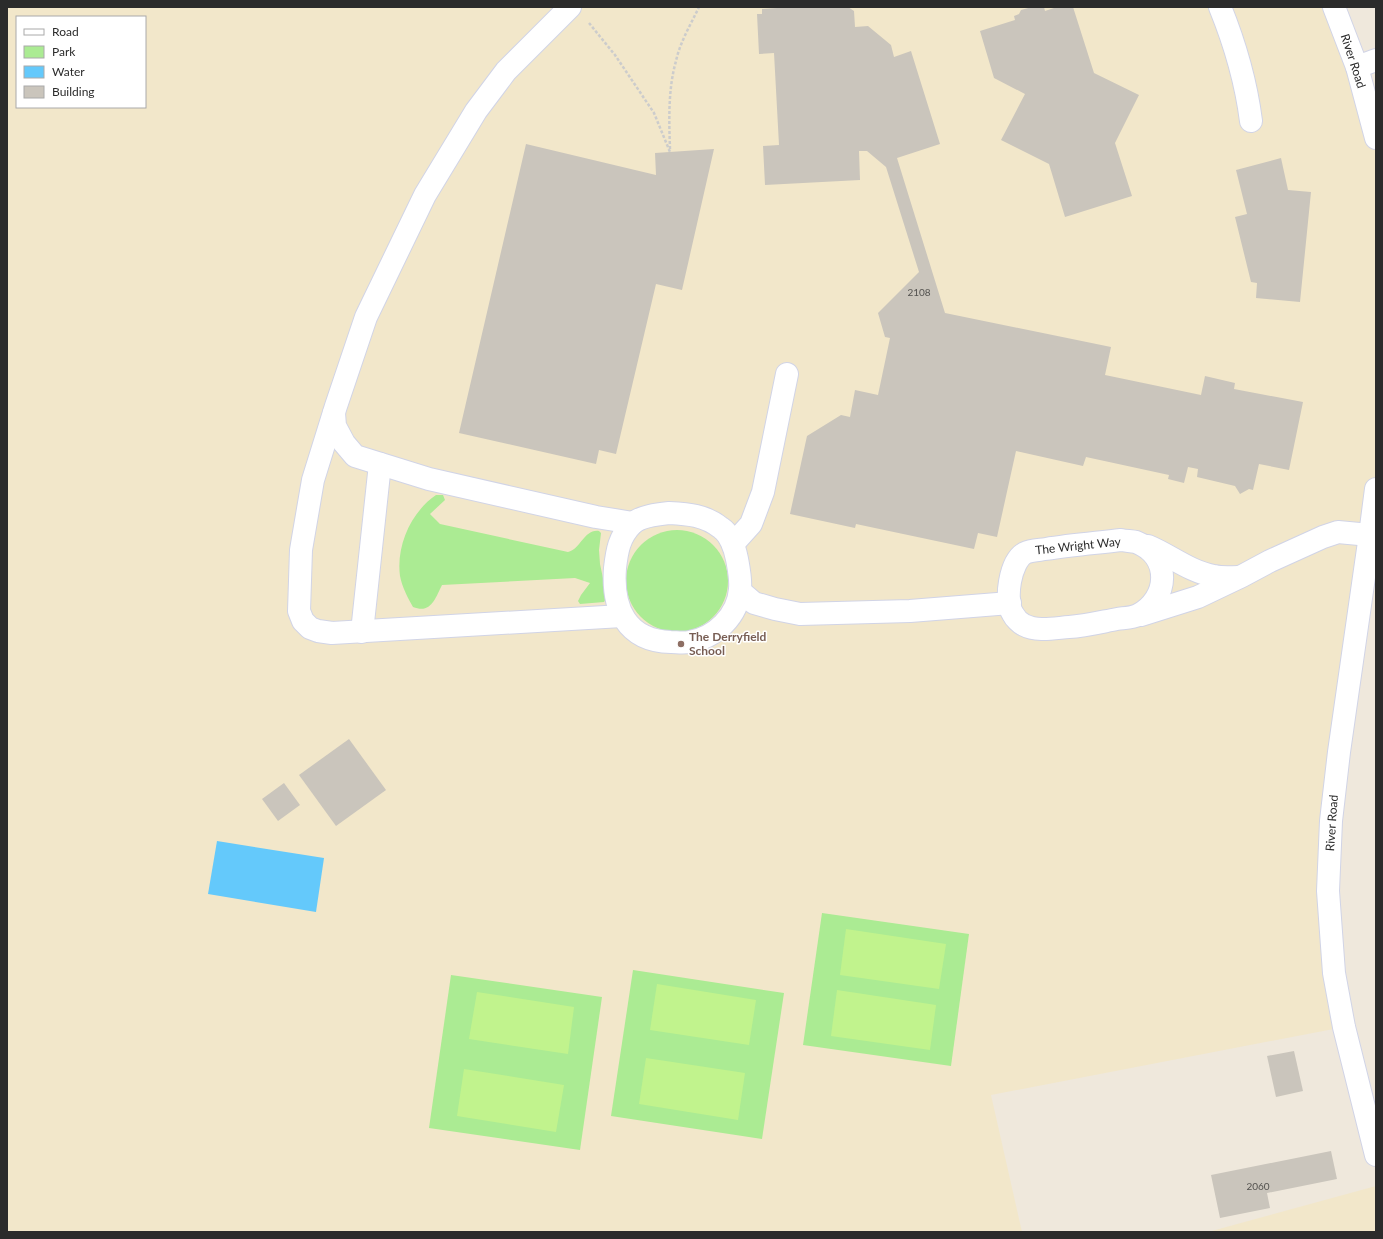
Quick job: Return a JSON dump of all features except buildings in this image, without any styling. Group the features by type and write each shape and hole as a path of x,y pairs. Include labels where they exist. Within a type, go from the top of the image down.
{"street":[{"path":"1220,7 1229,30 1247,91 1251,121"},
{"name":"River Road","path":"1334,7 1367,64 1376,138"},
{"path":"577,12 506,71 476,111 425,195 366,317 313,480 301,550 299,611 303,621 310,628 332,634 622,616"},
{"path":"733,544 751,524 763,492 787,374"},
{"path":"334,413 335,426 344,443 355,456 437,480 596,517 633,523"},
{"path":"362,632 380,464"},
{"name":"River Road","path":"1376,489 1339,752 1331,821 1328,891 1335,981 1346,1034 1376,1155"},
{"path":"670,513 689,514 702,517 722,528 733,544 740,576 740,591 734,610 721,627 710,636 688,642 663,642 646,637 633,629 622,616 617,604 615,579 617,550 624,534 633,523 654,515 670,513"},
{"name":"The Wright Way","path":"1137,616 1149,607 1160,594 1162,575 1157,558 1151,551 1136,542 1121,540 1026,552 1018,559 1009,588 1012,614 1024,625 1035,628 1075,627 1137,616 1198,597 1270,561 1338,532 1370,535"},
{"path":"1136,542 1161,551 1203,573 1222,577 1242,576"},
{"path":"740,591 754,603 800,614 910,611 1010,604"}],"path":[{"path":"577,12 615,55 654,113 670,152 670,93 676,60 699,7"}],"shaded area":[{"name":"The Derryfield School","path":"7,7 1334,7 1376,138 1376,489 1331,821 1344,1027 991,1095 1022,1232 7,1232"},
{"path":"1376,1186 1376,1232 1208,1232"}],"green space":[{"path":"436,495 443,495 445,500 430,514 440,524 568,552 576,547 590,533 599,531 601,533 599,550 600,564 607,597 604,602 580,604 578,601 590,583 575,578 442,585 432,604 428,607 419,609 413,607 405,592 400,576 400,553 407,531 413,520 427,502"},
{"path":"677,530 687,531 706,538 720,552 727,571 727,591 720,610 706,624 687,631 677,632 667,631 648,624 634,610 627,591 626,581 627,571 634,552 648,538 667,531"},
{"path":"822,913 969,934 951,1066 803,1045"},
{"path":"846,929 946,944 939,989 840,975"},
{"path":"633,970 784,993 762,1139 611,1116"},
{"path":"451,975 602,997 580,1150 429,1128"},
{"path":"657,984 756,1000 749,1045 650,1030"},
{"path":"837,990 936,1005 930,1050 831,1036"},
{"path":"477,992 574,1007 568,1054 469,1039"},
{"path":"646,1058 745,1073 738,1120 639,1104"},
{"path":"464,1069 564,1085 556,1132 457,1116"}],"water":[{"path":"217,841 324,858 316,912 208,894"}],"place":[{"name":"The Derryfield School","path":"681,644"}]}
